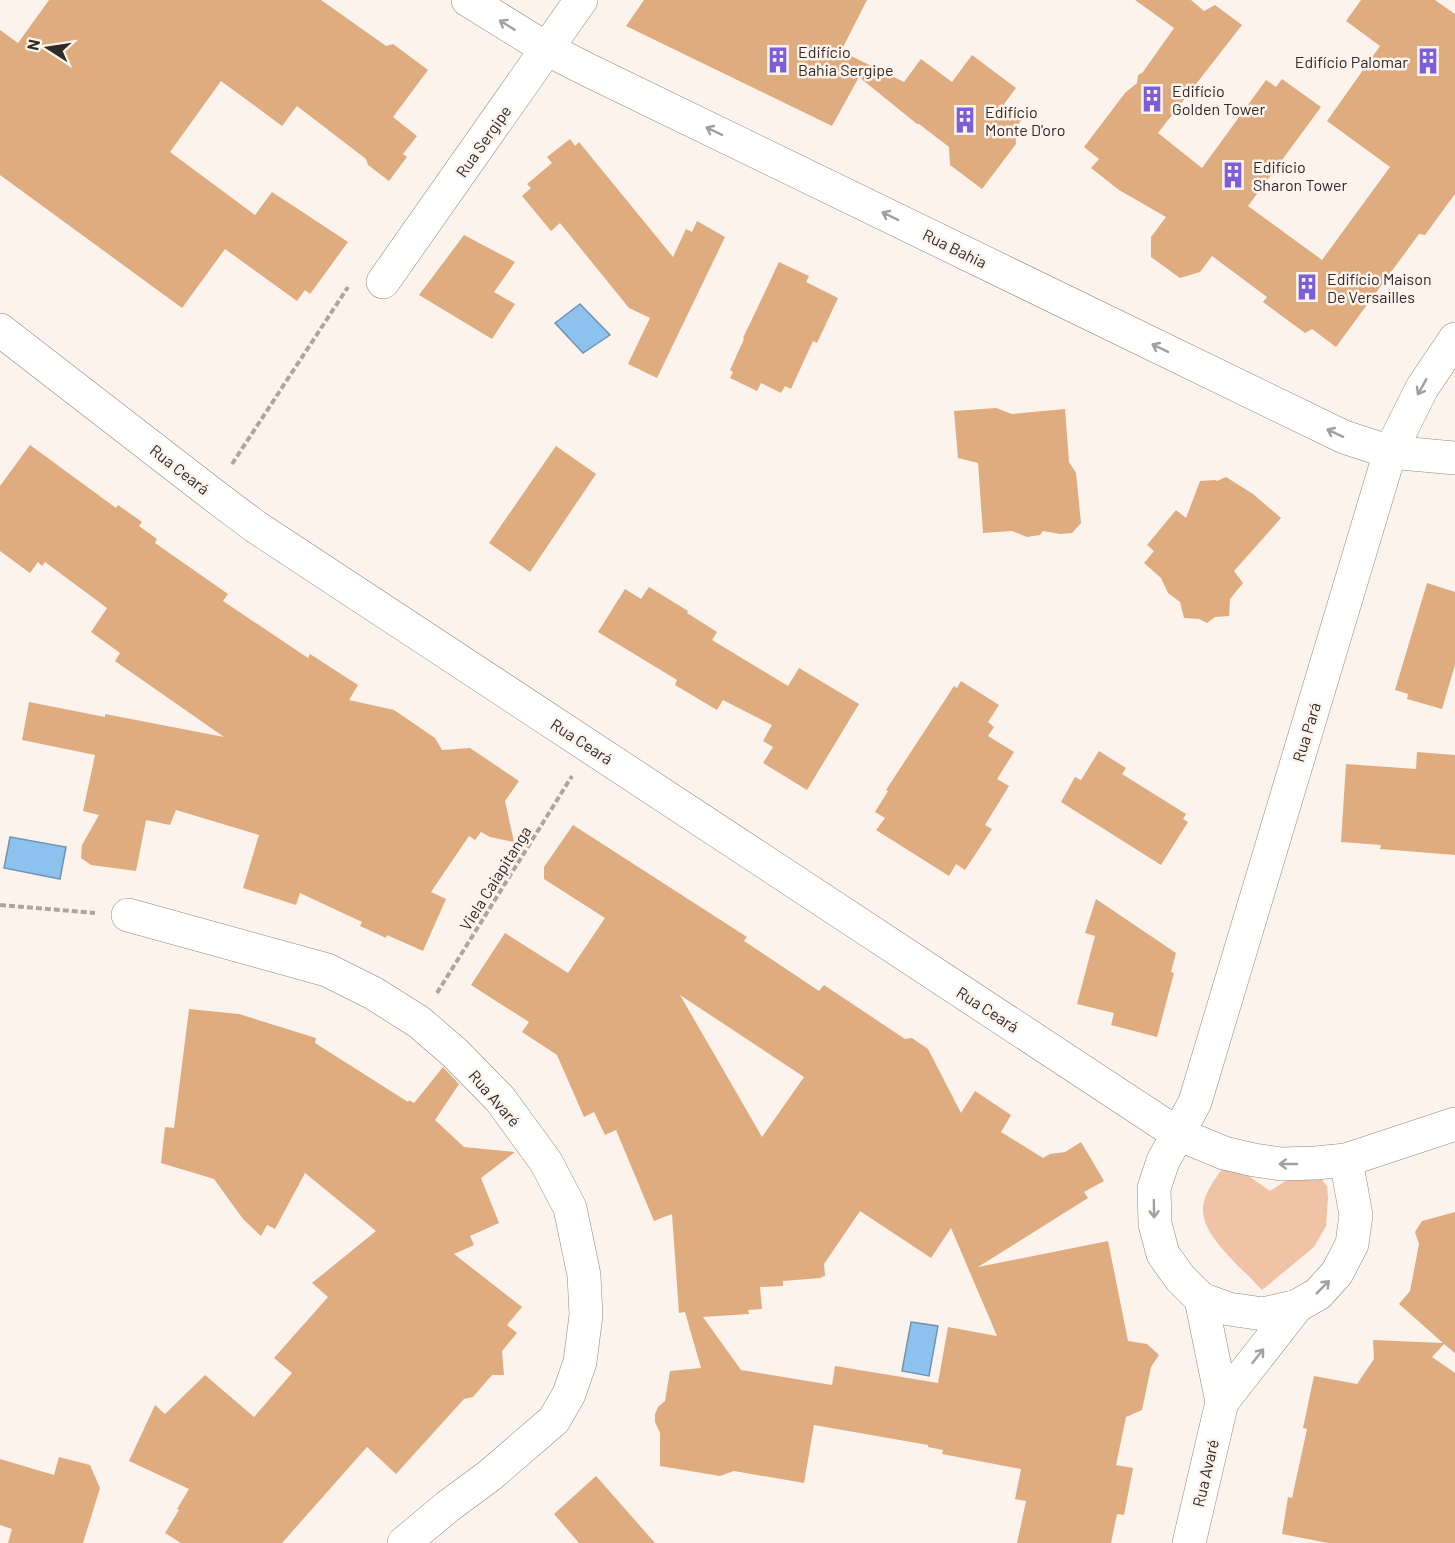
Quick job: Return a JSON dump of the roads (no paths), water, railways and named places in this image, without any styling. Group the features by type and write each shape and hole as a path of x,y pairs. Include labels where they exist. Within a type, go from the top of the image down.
{"street":[{"name":"Rua Bahia","path":"468,0 547,49 1344,437 1390,452 1455,458"},
{"name":"Rua Sergipe","path":"383,282 581,0"},
{"name":"Rua Ceará","path":"0,330 256,527 1178,1134 1224,1153 1254,1160 1281,1164 1346,1160"},
{"name":"Rua Pará","path":"1201,1299 1180,1278 1163,1254 1155,1224 1154,1188 1163,1161 1195,1102 1390,452 1422,388 1455,339"},
{"name":"Rua Avaré","path":"128,915 327,970 373,993 419,1022 455,1053 500,1099 546,1162 570,1208 584,1275 586,1315 580,1362 569,1394 554,1420 489,1476 404,1543"},
{"path":"1201,1299 1229,1309 1263,1314 1297,1306 1318,1294 1337,1273 1352,1244 1356,1215 1346,1160 1455,1124"},
{"name":"Rua Avaré","path":"1189,1543 1222,1402 1201,1299"},
{"name":"Rua Avaré","path":"1222,1402 1297,1306"}],"water":[{"path":"580,304 610,335 583,353 555,323"},
{"path":"10,837 66,847 60,879 4,868"},
{"path":"911,1322 938,1326 929,1376 902,1371"}],"place":[{"name":"Edifício Bahia Sergipe","path":"778,60"},
{"name":"Edifício Palomar","path":"1428,61"},
{"name":"Edifício Golden Tower","path":"1152,99"},
{"name":"Edifício Monte D'oro","path":"965,120"},
{"name":"Edifício Sharon Tower","path":"1233,175"},
{"name":"Edifício Maison De Versailles","path":"1307,287"}]}
